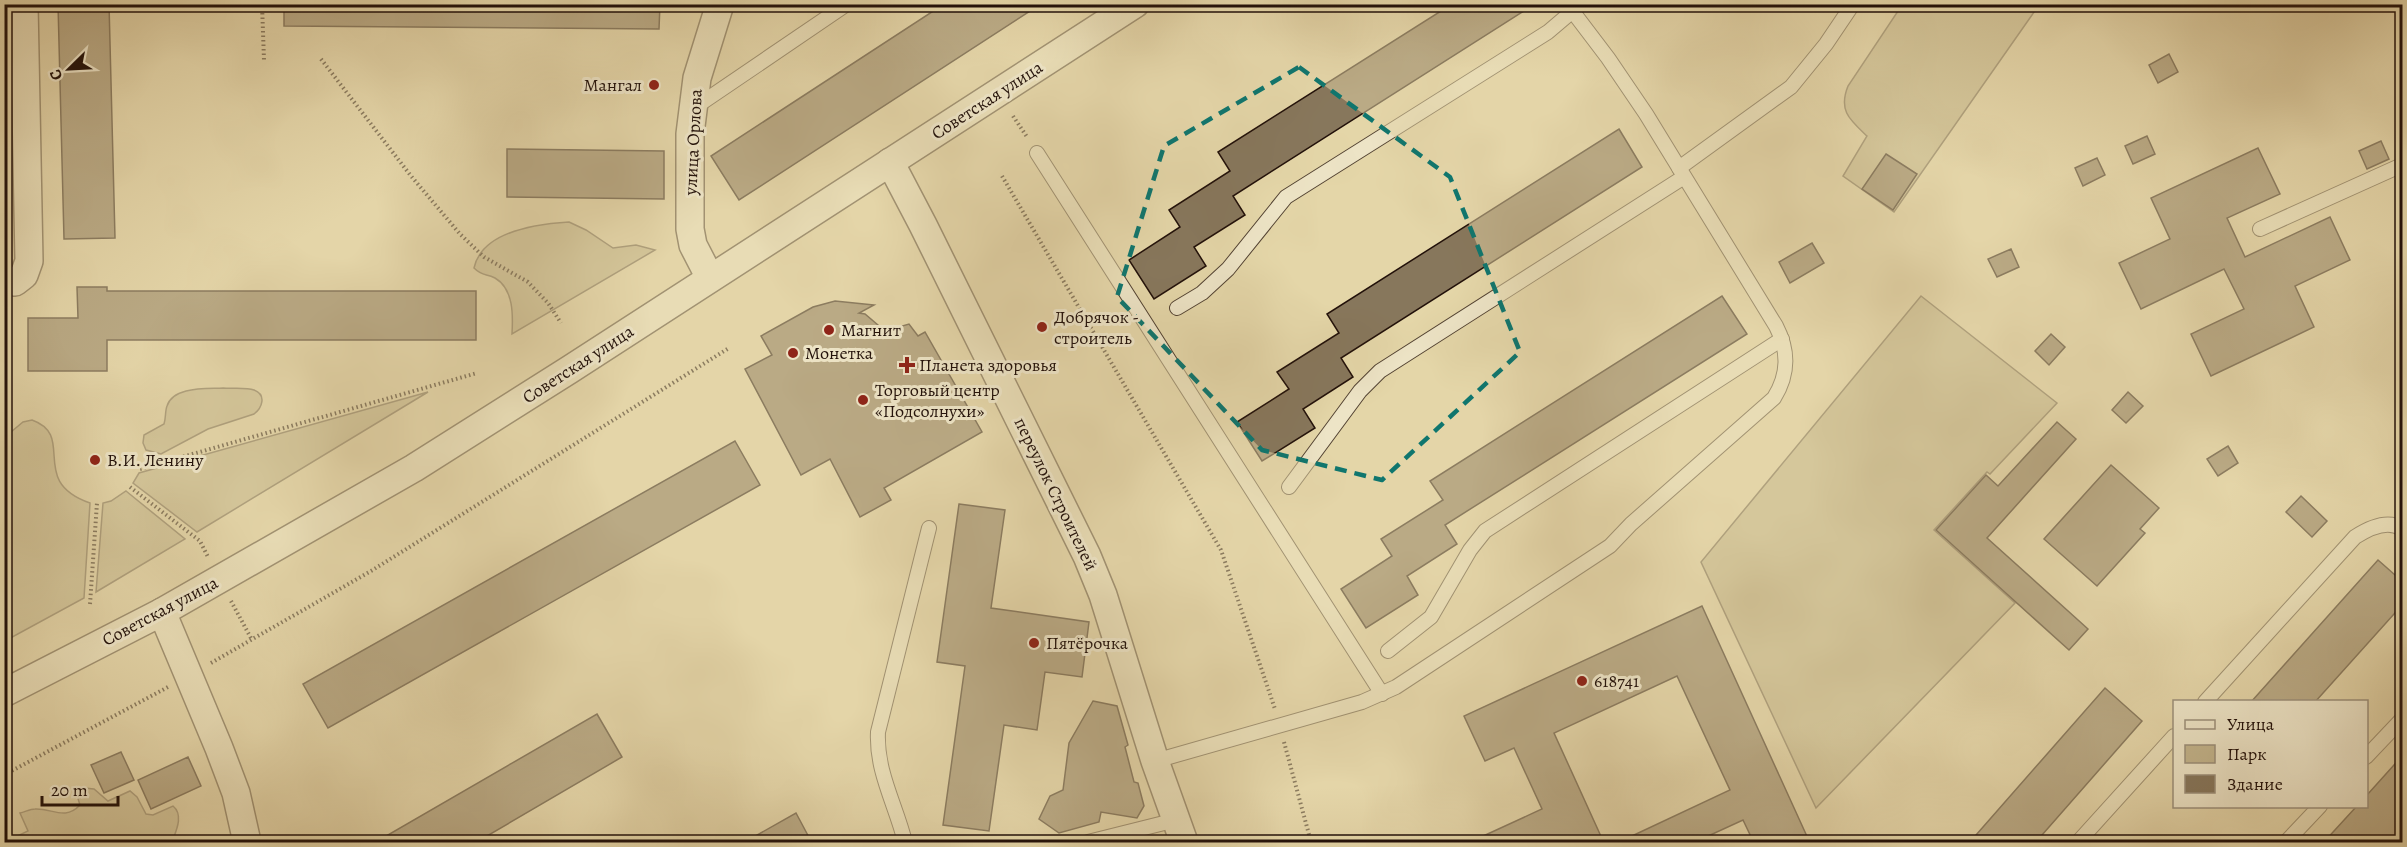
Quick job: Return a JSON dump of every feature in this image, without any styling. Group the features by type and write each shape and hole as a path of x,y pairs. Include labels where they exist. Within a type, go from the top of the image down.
{"street":[{"path":"10,283 24,275 29,261 24,4"},
{"name":"улица Орлова","path":"710,279 693,245 690,229 692,110 702,56 720,4"},
{"name":"Советская улица","path":"4,693 162,612 414,468 1135,4"},
{"name":"переулок Строителей","path":"890,162 1087,556 1103,596 1180,831"},
{"path":"162,612 236,794 247,843"}],"lane":[{"path":"692,110 847,4"},
{"path":"1289,487 1360,391 1380,371 1682,173 1791,87 1826,44 1853,4"},
{"path":"1155,760 1280,726 1382,694 1610,546 1631,524 1774,398 1785,375 1786,363 1782,339 1646,114 1574,7 1548,32 1286,196 1228,269 1202,293 1177,308"},
{"path":"1037,153 1382,694"},
{"path":"2260,229 2403,165"},
{"path":"1388,651 1431,617 1470,550 1485,531 1782,339"},
{"path":"2207,700 2355,537 2368,529 2383,525 2397,525 2403,530"},
{"path":"905,843 882,774 877,752 878,732 929,528"},
{"path":"2368,756 2403,719"},
{"path":"2078,843 2173,737"},
{"path":"2286,843 2319,808"},
{"path":"1088,843 1180,831"}],"path":[{"path":"262,4 264,60"},
{"path":"321,59 411,176 453,226 484,257 528,282 548,303 561,323"},
{"path":"1013,116 1037,153"},
{"path":"1002,176 1221,550 1280,726 1311,843"},
{"path":"4,775 252,640 371,571 729,348"},
{"path":"140,469 477,374"},
{"path":"130,487 200,541 252,640"},
{"path":"90,604 97,503"}],"highlighted area":[{"path":"1299,67 1450,177 1520,352 1382,480 1262,450 1117,297 1164,146"}],"green space":[{"path":"1902,5 2039,5 1894,212 1843,176 1867,136 1851,120 1844,102 1848,86"},
{"path":"569,222 613,248 636,245 655,250 512,334 512,311 509,296 506,289 495,278 480,273 474,268 479,255 488,245 512,232"},
{"path":"1921,296 2057,403 1990,474 1987,472 1934,530 2015,603 1816,808 1701,562"},
{"path":"223,388 254,390 261,395 261,405 254,414 208,429 161,454 146,450 143,443 144,435 164,424 167,406 176,395 191,390"},
{"path":"428,392 197,532 133,483 139,473"},
{"path":"32,420 45,427 51,437 56,471 61,483 71,494 90,503 84,598 5,641 5,437 23,422"},
{"path":"126,491 185,539 96,592 103,503 111,501"},
{"path":"75,789 94,789 108,801 130,791 137,797 146,814 153,815 173,806 179,818 172,842 5,842 28,831 20,813 31,809 58,813 69,812 80,805"}],"building":[{"path":"58,4 109,4 115,238 64,239"},
{"path":"284,4 660,4 659,29 284,26"},
{"path":"944,4 1041,4 739,200 711,156"},
{"path":"1452,4 1535,4 1233,196 1245,215 1194,247 1206,266 1154,299 1129,260 1180,227 1169,210 1230,171 1218,152"},
{"path":"2169,54 2178,72 2158,83 2149,65"},
{"path":"1619,129 1642,167 1341,358 1353,377 1303,409 1315,428 1262,461 1237,422 1289,389 1277,372 1339,333 1327,314"},
{"path":"2147,136 2155,154 2133,164 2125,146"},
{"path":"2381,141 2389,159 2367,169 2359,151"},
{"path":"2258,148 2280,194 2227,218 2245,257 2330,217 2350,260 2295,286 2314,327 2211,376 2191,334 2244,309 2224,269 2141,309 2119,263 2170,239 2151,198"},
{"path":"507,149 664,151 664,199 507,197"},
{"path":"1886,154 1917,174 1893,210 1862,189"},
{"path":"2097,158 2105,175 2083,186 2075,168"},
{"path":"1812,243 1824,263 1790,283 1779,262"},
{"path":"2011,249 2019,267 1997,277 1988,259"},
{"path":"77,287 107,287 107,291 476,291 476,340 107,340 107,371 28,371 28,318 78,318"},
{"path":"1722,296 1747,334 1445,525 1457,544 1407,576 1418,595 1366,628 1341,589 1392,556 1381,539 1443,500 1430,481"},
{"name":"Торговый центр «Подсолнухи»","path":"835,301 874,305 859,313 865,314 885,331 909,324 918,336 925,332 982,432 884,488 891,500 860,517 830,459 801,475 745,369 772,355 761,336 813,307"},
{"path":"2051,334 2065,347 2049,365 2035,351"},
{"path":"2128,392 2143,406 2126,423 2112,410"},
{"path":"2057,422 2076,439 1987,538 2088,629 2069,650 1936,530 1986,475 1998,486"},
{"path":"735,441 760,485 328,728 303,684"},
{"path":"2228,446 2238,463 2218,476 2207,459"},
{"path":"2111,465 2159,508 2140,529 2145,533 2097,586 2044,539"},
{"path":"2301,496 2327,521 2312,537 2286,512"},
{"path":"959,504 1005,510 991,608 1089,622 1082,677 1045,672 1037,730 1004,725 989,831 943,825 965,666 937,662"},
{"path":"2378,560 2403,582 2403,604 2317,700 2253,700"},
{"path":"1702,606 1810,843 1754,843 1743,820 1693,843 1617,843 1730,790 1677,676 1554,733 1604,843 1468,843 1542,809 1514,748 1485,761 1464,716"},
{"path":"2105,688 2142,721 2035,843 1969,843"},
{"path":"1093,701 1117,706 1128,745 1125,747 1134,782 1138,783 1144,806 1137,818 1101,812 1099,822 1059,833 1039,819 1050,796 1063,790 1069,743"},
{"path":"597,714 622,757 475,843 374,843"},
{"path":"121,752 134,780 104,793 91,765"},
{"path":"2403,755 2403,836 2397,843 2323,843 2355,808 2368,808 2368,794"},
{"path":"188,757 201,786 151,809 138,780"},
{"path":"796,813 812,843 743,843"}],"place":[{"name":"Мангал","path":"654,85"},
{"name":"Добрячок - строитель","path":"1042,327"},
{"name":"Магнит","path":"829,330"},
{"name":"Монетка","path":"793,353"},
{"name":"Планета здоровья","path":"907,365"},
{"name":"Торговый центр «Подсолнухи»","path":"863,400"},
{"name":"В.И. Ленину","path":"95,460"},
{"name":"Пятёрочка","path":"1034,643"},
{"name":"618741","path":"1582,681"}]}
